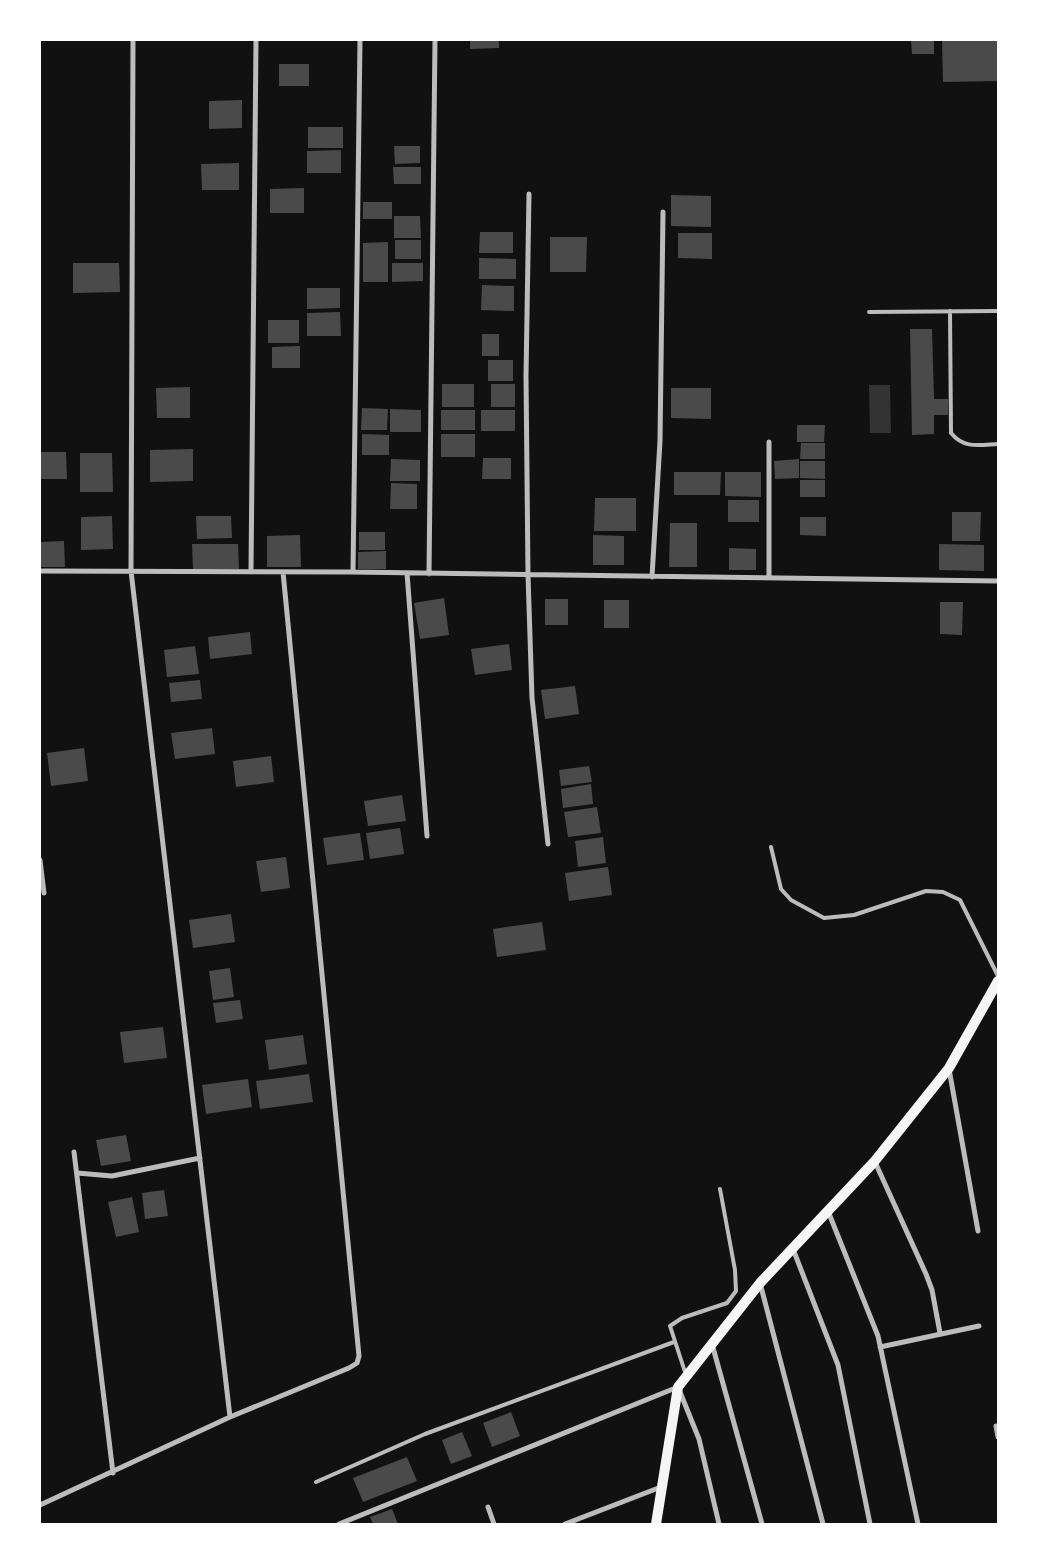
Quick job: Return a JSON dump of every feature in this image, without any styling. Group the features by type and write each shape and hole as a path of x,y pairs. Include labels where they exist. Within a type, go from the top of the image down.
{"main road":[{"path":"656,1524 678,1387 760,1283 874,1162 949,1068 998,982"}],"street":[{"path":"133,40 131,571 230,1417"},
{"path":"251,572 256,40"},
{"path":"353,572 360,40"},
{"path":"429,574 435,40"},
{"path":"530,194 526,376 528,575 532,698 548,844"},
{"path":"652,577 660,441 663,212"},
{"path":"769,442 769,578"},
{"path":"40,571 353,572 998,581"},
{"path":"40,1505 114,1473 230,1417 348,1368 357,1362 358,1356 283,572"},
{"path":"407,573 427,836"},
{"path":"40,860 44,893"},
{"path":"949,1068 978,1231"},
{"path":"74,1152 114,1473"},
{"path":"77,1173 112,1176 200,1158"},
{"path":"874,1162 926,1274 932,1290 940,1333"},
{"path":"828,1210 880,1347 918,1524"},
{"path":"793,1249 838,1365 870,1524"},
{"path":"760,1283 823,1524"},
{"path":"880,1347 980,1326"},
{"path":"712,1343 762,1524"},
{"path":"339,1524 678,1387 698,1439 719,1524"},
{"path":"996,1426 998,1437"},
{"path":"565,1524 662,1487"},
{"path":"488,1507 494,1524"}],"lane":[{"path":"869,312 998,311"},
{"path":"950,312 951,434 958,442 967,445 998,444"},
{"path":"771,847 782,889 791,900 824,918 854,915 926,891 943,892 960,900 998,976"},
{"path":"687,1376 670,1326 674,1321 727,1303 736,1291 735,1270 720,1189"},
{"path":"316,1482 425,1434 674,1342"}],"shaded area":[{"path":"869,385 890,385 891,433 870,433"}],"building":[{"path":"470,40 499,40 499,48 470,49"},
{"path":"911,40 934,40 934,54 912,54"},
{"path":"942,40 998,40 998,81 943,82"},
{"path":"279,64 309,64 309,86 279,86"},
{"path":"242,100 242,128 209,129 209,101"},
{"path":"308,127 343,127 343,148 308,148"},
{"path":"394,146 420,146 420,163 395,164"},
{"path":"341,150 341,173 307,173 307,151"},
{"path":"239,163 239,190 202,190 201,164"},
{"path":"393,167 421,167 421,184 394,184"},
{"path":"304,188 304,213 270,213 270,189"},
{"path":"671,195 711,196 711,227 671,226"},
{"path":"363,202 392,202 392,219 363,219"},
{"path":"394,216 420,216 421,238 394,238"},
{"path":"480,232 513,232 513,253 479,253"},
{"path":"678,233 712,233 712,259 678,258"},
{"path":"550,237 587,237 586,272 550,272"},
{"path":"395,240 421,240 421,259 395,259"},
{"path":"388,242 388,282 363,282 363,243"},
{"path":"479,258 516,259 516,279 479,279"},
{"path":"73,263 119,263 120,292 73,293"},
{"path":"392,263 423,263 423,281 392,282"},
{"path":"482,285 514,286 514,311 481,310"},
{"path":"307,288 340,288 340,308 307,309"},
{"path":"340,312 341,336 307,336 307,313"},
{"path":"268,320 299,320 299,343 268,343"},
{"path":"910,329 932,329 934,399 948,399 948,415 934,415 934,434 912,435"},
{"path":"482,334 499,334 499,356 482,356"},
{"path":"300,346 300,368 272,368 272,347"},
{"path":"488,360 513,360 513,381 488,381"},
{"path":"442,384 474,384 474,407 442,407"},
{"path":"491,384 515,384 515,407 491,407"},
{"path":"190,387 190,418 157,418 156,388"},
{"path":"671,388 711,388 711,419 671,418"},
{"path":"362,408 388,409 387,430 361,430"},
{"path":"390,409 421,410 421,432 390,432"},
{"path":"441,410 475,410 475,430 441,430"},
{"path":"481,410 515,410 515,431 481,431"},
{"path":"797,425 825,425 824,442 797,442"},
{"path":"362,434 389,435 389,455 362,455"},
{"path":"441,434 475,434 475,457 441,457"},
{"path":"801,443 825,443 825,459 800,459"},
{"path":"193,449 193,481 150,482 150,450"},
{"path":"40,452 66,452 67,479 40,479"},
{"path":"80,453 112,453 113,492 80,492"},
{"path":"483,458 511,458 511,479 482,479"},
{"path":"391,459 420,460 420,481 390,481"},
{"path":"799,459 799,478 775,479 774,461"},
{"path":"800,461 825,461 825,479 800,478"},
{"path":"674,472 721,472 720,495 674,495"},
{"path":"725,472 761,472 761,497 725,496"},
{"path":"800,480 825,480 825,497 800,497"},
{"path":"391,483 417,484 417,509 390,509"},
{"path":"595,498 636,498 636,531 594,531"},
{"path":"728,500 759,500 759,522 728,522"},
{"path":"952,512 981,512 980,541 952,541"},
{"path":"112,516 113,549 81,550 81,517"},
{"path":"196,516 231,516 232,538 197,539"},
{"path":"800,517 826,517 826,536 800,535"},
{"path":"670,523 697,523 697,567 669,567"},
{"path":"359,532 385,532 385,550 359,550"},
{"path":"300,535 301,567 267,567 267,536"},
{"path":"593,535 624,536 624,565 593,565"},
{"path":"64,541 65,567 40,567 40,542"},
{"path":"192,544 238,544 239,569 193,570"},
{"path":"939,544 984,545 984,571 939,570"},
{"path":"729,548 756,549 756,570 729,570"},
{"path":"386,551 386,569 358,569 358,552"},
{"path":"444,598 449,635 420,639 414,603"},
{"path":"545,599 568,599 568,625 545,625"},
{"path":"604,600 629,600 629,628 604,628"},
{"path":"940,602 963,602 962,635 940,634"},
{"path":"250,632 252,654 210,659 208,637"},
{"path":"509,644 512,670 475,675 471,649"},
{"path":"195,646 199,674 167,677 164,650"},
{"path":"200,680 202,699 171,702 169,683"},
{"path":"575,686 579,714 545,719 541,690"},
{"path":"212,728 215,754 175,759 171,733"},
{"path":"84,748 88,781 51,786 47,753"},
{"path":"271,756 274,782 236,787 233,761"},
{"path":"589,766 592,782 561,786 559,770"},
{"path":"591,784 593,804 563,808 561,789"},
{"path":"402,795 406,821 368,826 364,801"},
{"path":"597,807 601,833 568,837 564,812"},
{"path":"400,828 404,854 370,859 366,833"},
{"path":"360,833 364,860 327,865 323,838"},
{"path":"603,837 606,863 578,867 575,841"},
{"path":"286,857 290,888 261,892 256,861"},
{"path":"608,867 612,895 569,901 565,873"},
{"path":"231,914 235,942 193,948 189,920"},
{"path":"542,922 546,950 497,957 493,929"},
{"path":"230,968 234,997 213,1000 209,971"},
{"path":"240,1000 243,1019 216,1023 213,1003"},
{"path":"163,1027 167,1058 124,1063 120,1032"},
{"path":"303,1035 307,1064 269,1070 265,1040"},
{"path":"309,1074 313,1102 260,1109 256,1081"},
{"path":"248,1079 252,1107 206,1114 202,1085"},
{"path":"126,1135 131,1161 101,1166 96,1140"},
{"path":"164,1190 168,1216 145,1219 142,1193"},
{"path":"132,1197 139,1232 116,1237 108,1202"},
{"path":"511,1412 520,1436 492,1447 483,1423"},
{"path":"462,1432 472,1456 451,1464 442,1440"},
{"path":"407,1457 417,1481 363,1502 353,1478"},
{"path":"392,1509 398,1524 373,1524 370,1517"}]}
